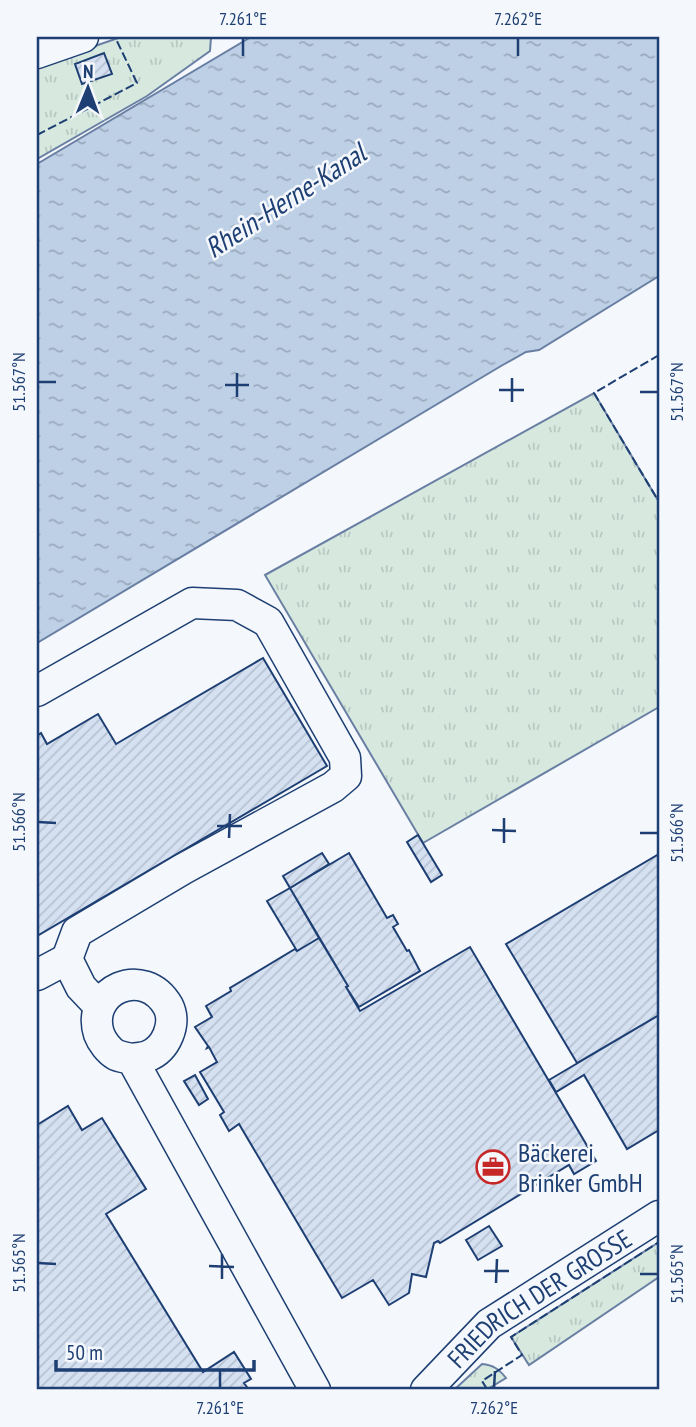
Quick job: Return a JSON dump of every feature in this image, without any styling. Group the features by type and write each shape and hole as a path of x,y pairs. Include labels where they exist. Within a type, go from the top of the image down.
{"street":[{"path":"37,53 83,37"},
{"path":"37,691 192,603 237,605 268,622 345,758 346,776 332,787 183,869 77,932 67,959 37,975"},
{"path":"67,959 81,987 99,1006"},
{"path":"127,984 145,985 160,995 170,1010 171,1028 164,1045 150,1056 132,1059 114,1054 102,1041 96,1024 99,1006 110,992 127,984"},
{"path":"132,1059 315,1390"},
{"name":"FRIEDRICH DER GROSSE","path":"426,1390 489,1324 659,1216"}],"green space":[{"path":"121,37 211,37 210,51 147,96 37,159 37,66"},
{"path":"594,393 659,502 659,707 423,843 265,575"},
{"path":"659,1242 659,1277 529,1365 511,1337"},
{"path":"482,1364 496,1368 506,1378 486,1390 454,1390"}],"water":[{"name":"Rhein-Herne-Kanal","path":"251,37 659,37 659,276 539,350 526,352 501,366 37,643 37,164"}],"building":[{"path":"104,53 112,74 82,84 75,64"},
{"path":"263,658 327,766 37,936 37,736 41,733 47,744 98,714 116,744"},
{"path":"418,835 442,875 431,882 407,842"},
{"path":"322,853 329,864 290,888 283,876"},
{"path":"349,853 387,918 393,915 398,924 393,927 420,971 359,1007 290,888"},
{"path":"659,854 659,1015 577,1063 506,944"},
{"path":"290,888 319,938 297,951 267,901"},
{"path":"319,938 360,1011 470,947 596,1161 574,1174 569,1165 440,1243 434,1243 426,1277 412,1274 409,1293 389,1305 373,1280 342,1298 239,1124 229,1131 220,1115 224,1112 200,1072 217,1062 195,1027 212,1017 206,1006 231,991 230,988 295,949 297,951"},
{"path":"659,1015 659,1130 627,1149 584,1075 556,1092 549,1080"},
{"path":"195,1075 208,1099 199,1105 184,1081"},
{"path":"68,1106 82,1130 102,1118 146,1189 106,1214 203,1372 234,1352 251,1379 244,1383 249,1390 37,1390 37,1125"},
{"path":"489,1226 502,1246 478,1260 466,1240"}],"fence":[{"path":"37,135 137,83 115,37"},
{"path":"659,355 594,393 659,502"},
{"path":"487,1389 482,1381 522,1355 511,1337 659,1242"}],"place":[{"name":"Bäckerei Brinker GmbH","path":"493,1167"}]}
